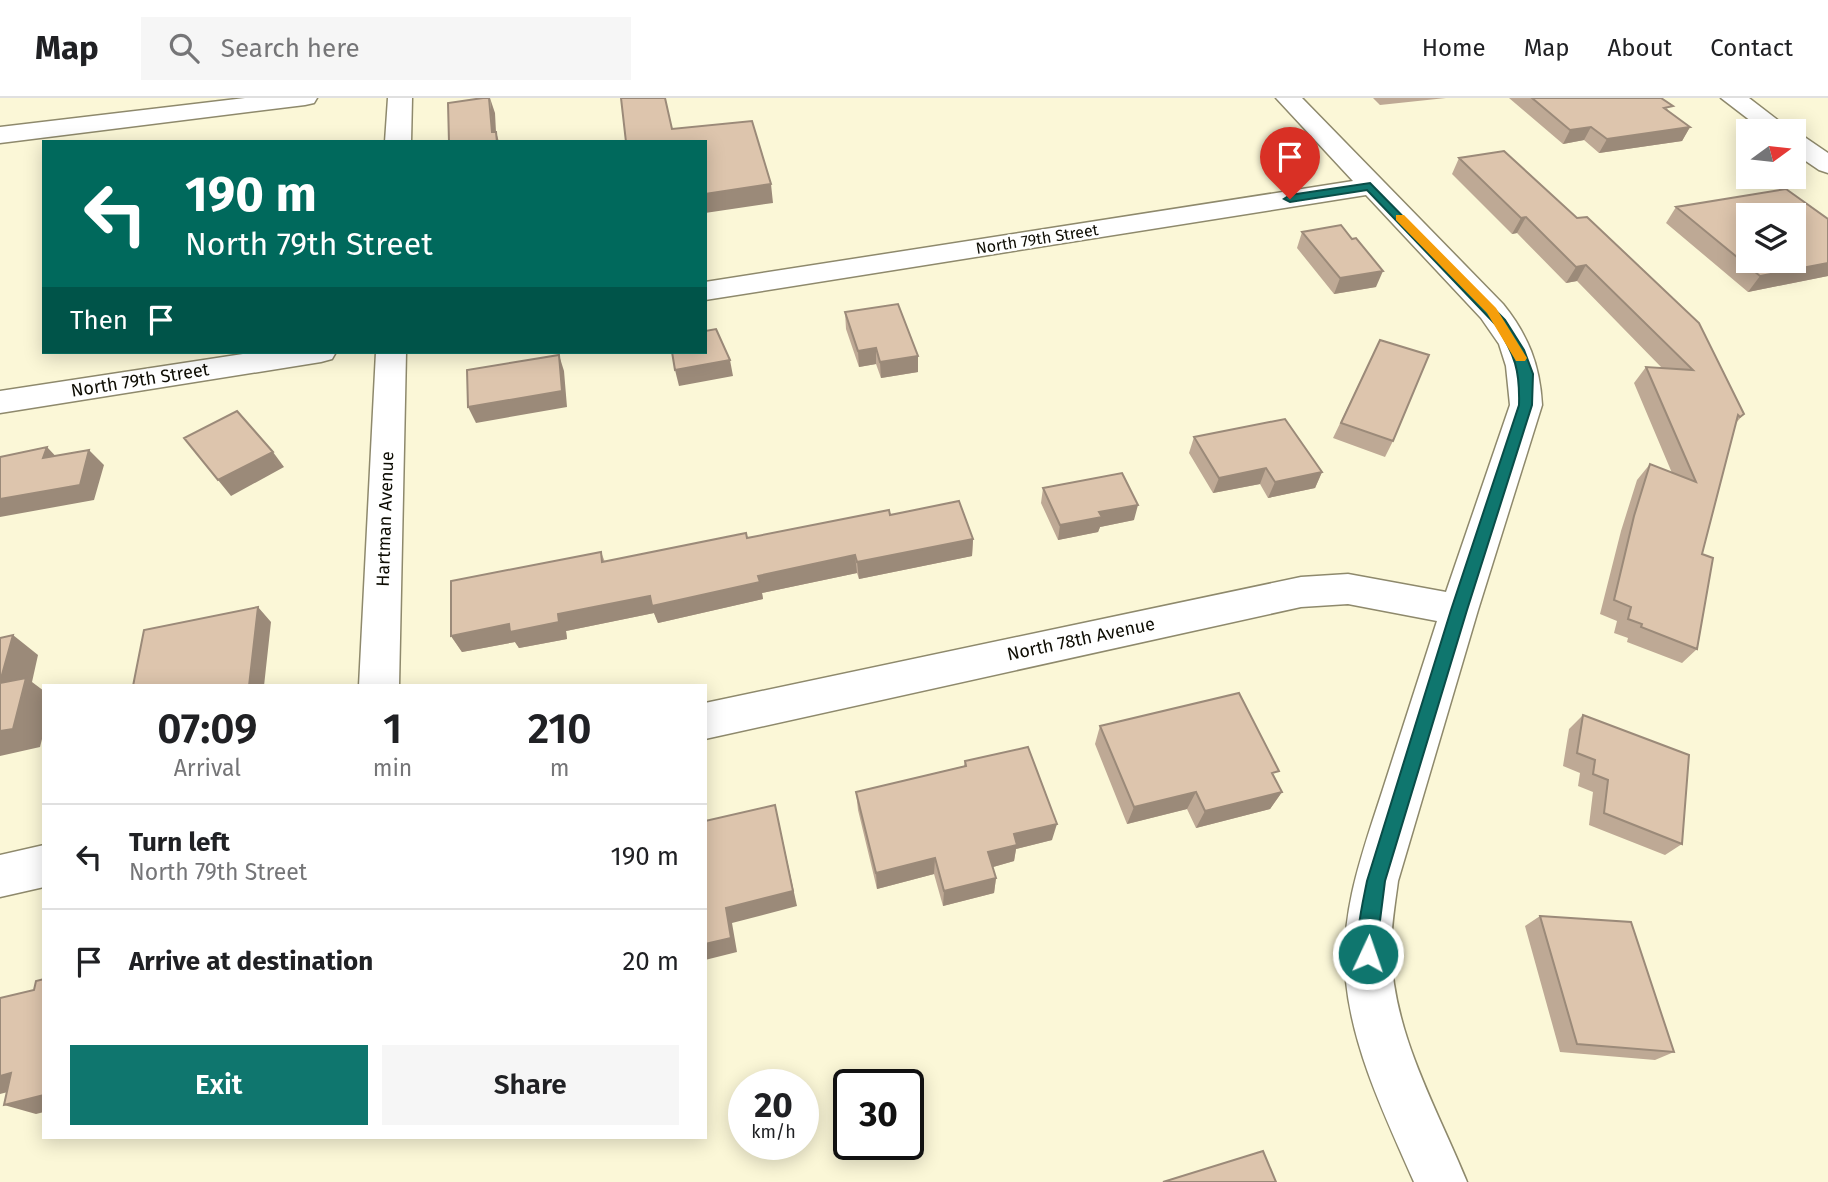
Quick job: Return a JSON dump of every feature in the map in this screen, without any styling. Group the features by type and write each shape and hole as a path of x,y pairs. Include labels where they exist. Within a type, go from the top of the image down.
{"street":[{"path":"0,135 305,98"},
{"path":"398,140 400,98"},
{"path":"1288,98 1501,322 1518,350 1526,374 1526,405 1459,610 1376,881 1370,913 1368,954 1371,988 1379,1023 1400,1088 1441,1182"},
{"path":"1733,98 1763,119"},
{"path":"1806,149 1828,165"},
{"name":"North 79th Street","path":"707,291 1370,186"},
{"name":"North 79th Street","path":"0,402 308,354"},
{"name":"Hartman Avenue","path":"379,684 391,354"},
{"name":"North 78th Avenue","path":"707,721 1301,592 1348,589 1459,610"},
{"path":"0,876 42,866"}],"building":[{"path":"489,98 492,132 496,132 497,140 449,140 448,103"},
{"path":"621,98 665,98 672,129 752,121 771,184 707,194 707,140 626,140"},
{"path":"1532,98 1661,98 1673,106 1664,108 1690,127 1607,139 1591,127 1570,130"},
{"path":"1504,151 1577,218 1587,217 1699,323 1744,414 1740,417 1738,415 1702,554 1713,558 1697,649 1641,627 1642,624 1628,619 1631,607 1614,600 1634,516 1650,464 1696,482 1646,367 1693,370 1586,265 1576,267 1526,217 1521,218 1459,158"},
{"path":"1786,189 1806,203 1736,203 1736,256 1676,207"},
{"path":"1806,203 1828,219 1828,263 1806,267"},
{"path":"1341,225 1352,239 1356,238 1383,271 1340,278 1302,232"},
{"path":"898,304 918,356 880,362 876,348 858,351 845,312"},
{"path":"716,329 730,360 675,370 672,354 707,354 707,331"},
{"path":"1380,340 1429,355 1393,441 1341,423"},
{"path":"559,355 562,391 468,407 467,370"},
{"path":"237,411 273,452 218,480 184,438"},
{"path":"1285,419 1322,472 1275,482 1266,468 1219,478 1194,437"},
{"path":"47,447 43,458 89,450 80,485 0,499 0,457"},
{"path":"1122,473 1138,505 1099,512 1102,517 1060,525 1043,488"},
{"path":"959,501 973,539 857,562 855,555 758,576 760,582 652,606 650,596 558,614 559,622 510,632 509,624 451,636 451,581 601,552 602,562 746,533 747,538 889,510 890,515"},
{"path":"258,607 249,684 133,684 144,630"},
{"path":"13,635 0,682 0,638"},
{"path":"26,678 13,729 0,731 0,683"},
{"path":"1239,693 1279,771 1272,773 1282,792 1205,811 1196,792 1134,807 1100,726"},
{"path":"1583,715 1689,755 1682,844 1604,813 1608,780 1593,774 1595,760 1577,753"},
{"path":"1028,747 1057,824 1014,834 1017,845 988,852 996,878 944,891 935,858 876,873 856,792 966,766 965,761"},
{"path":"775,805 793,891 726,908 731,938 707,944 707,821"},
{"path":"1540,916 1631,922 1674,1052 1577,1044"},
{"path":"42,980 42,1096 4,1105 11,1073 0,1076 0,998 34,990 36,981"},
{"path":"1263,1151 1276,1182 1163,1182"}],"slow traffic":[{"path":"1400,217 1492,311 1518,350 1520,358"}],"route":[{"path":"1290,199 1370,186 1492,311 1518,350 1526,374 1526,405 1459,610 1376,881 1370,913 1368,954"}]}
